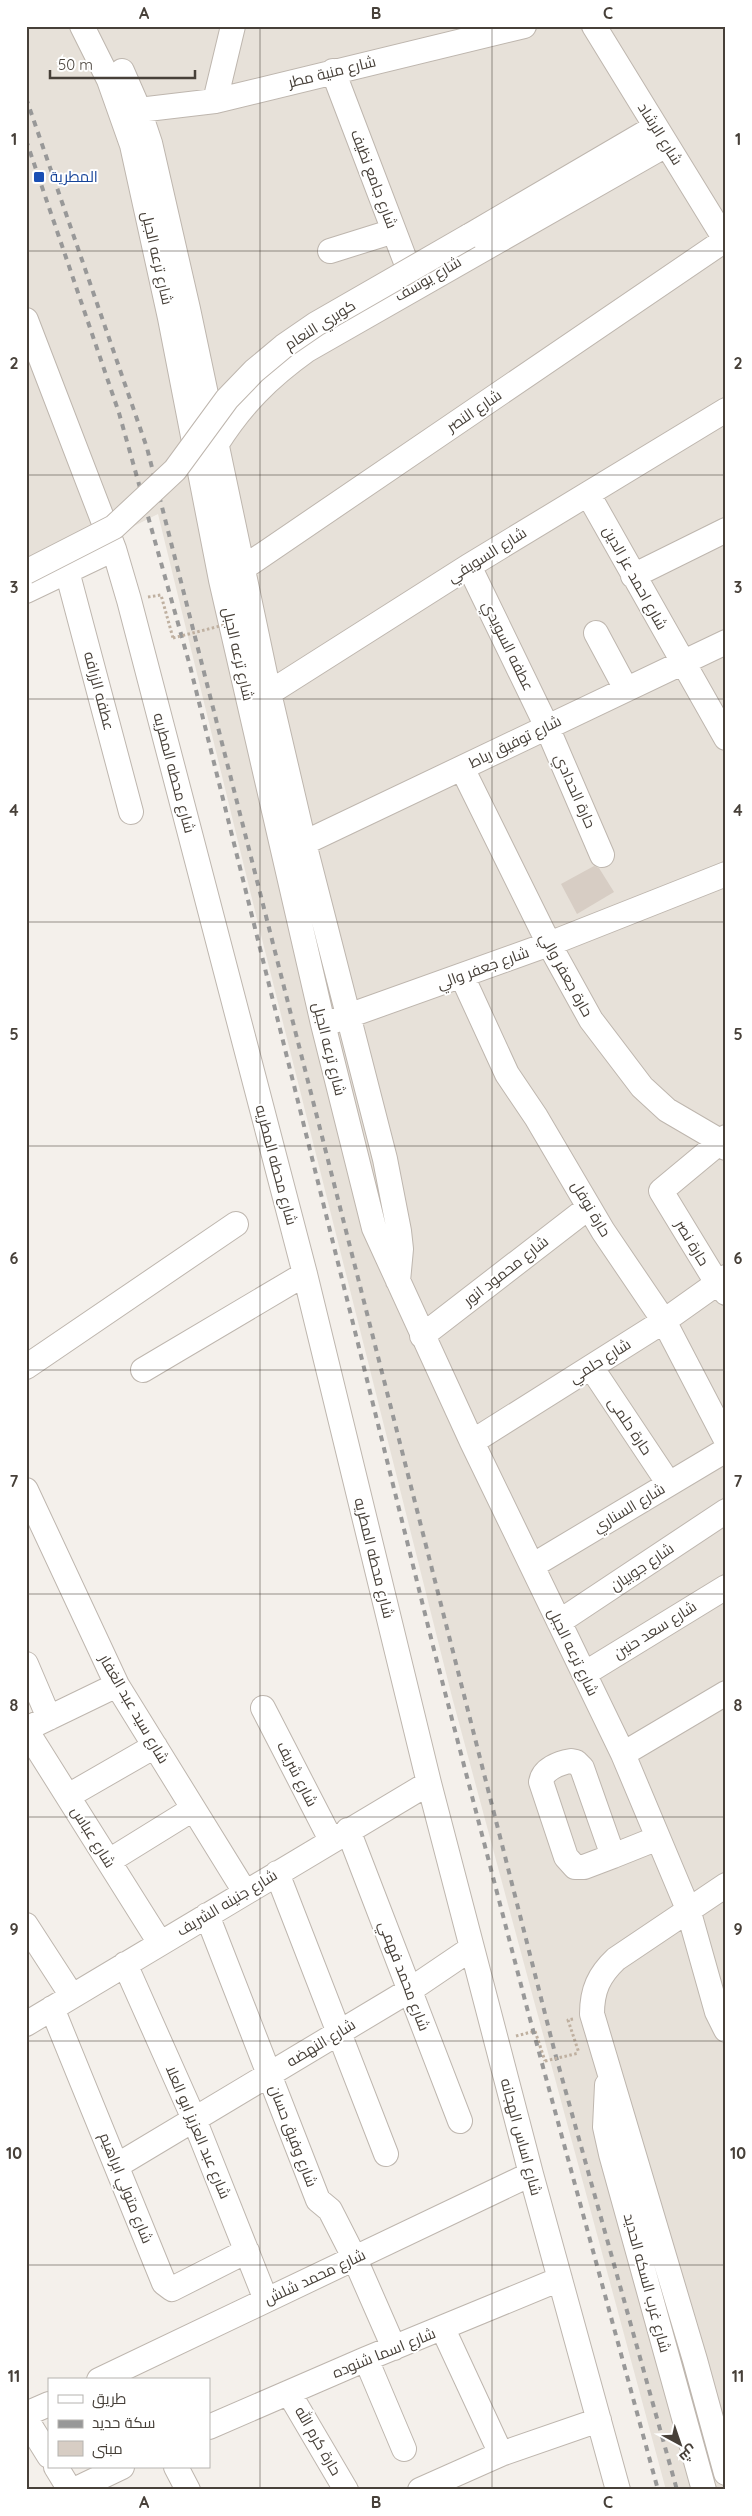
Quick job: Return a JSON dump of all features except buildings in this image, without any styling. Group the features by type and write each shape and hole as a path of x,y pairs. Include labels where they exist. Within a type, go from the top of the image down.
{"street":[{"name":"شارع ترعه الجبل","path":"82,26 109,80 132,145 170,318 260,699 322,1024 374,1228 472,1442 623,1754 688,1909 723,2016"},
{"name":"شارع ترعه الجبل","path":"98,26 125,76 139,110 162,195 216,445 232,575"},
{"path":"215,101 233,26"},
{"name":"شارع منية مطر","path":"139,110 215,101 487,31 524,26"},
{"name":"شارع الرشاد","path":"594,26 725,241"},
{"name":"شارع جامع نظيف","path":"333,71 415,286"},
{"name":"كوبري النعام","path":"26,572 114,527 175,470 226,399 254,371 284,346 316,324 469,236 661,136"},
{"name":"شارع يوسف","path":"216,445 234,417 256,391 280,369 307,350 661,136"},
{"path":"330,251 394,231"},
{"name":"شارع النصر","path":"232,575 725,241"},
{"name":"شارع محطه المطريه","path":"26,320 114,549 129,600 305,1274 429,1783"},
{"name":"شارع السويفي","path":"260,699 470,566 726,410"},
{"name":"شارع احمد عز الدين","path":"588,494 726,738"},
{"path":"634,576 726,530"},
{"path":"26,591 114,549"},
{"name":"عطفه السويدي","path":"470,566 547,727"},
{"name":"عطفه الزرافه","path":"66,571 131,812"},
{"path":"596,632 626,690"},
{"name":"شارع توفيق رباط","path":"304,843 726,642"},
{"name":"شارع ترعه الجبل","path":"260,699 304,843 396,1213 401,1249 398,1283"},
{"name":"حارة الحدادي","path":"547,727 602,855"},
{"name":"حارة جعفر والي","path":"462,768 548,944 591,1020 642,1087 668,1110 724,1142"},
{"name":"شارع جعفر والي","path":"322,1024 462,976 726,874"},
{"name":"حارة نوفل","path":"462,976 507,1074 536,1117 589,1207 664,1321 726,1440"},
{"name":"حارة نصر","path":"723,1284 661,1191 724,1142"},
{"name":"شارع محمود انور","path":"422,1336 589,1207"},
{"path":"26,1367 236,1224"},
{"path":"143,1370 305,1274"},
{"name":"شارع حلمي","path":"472,1442 723,1284"},
{"name":"حارة حلمى","path":"591,1367 669,1484"},
{"name":"شارع السناري","path":"532,1566 726,1450"},
{"name":"شارع سيد عبد الغفار","path":"26,1490 117,1685 245,1892"},
{"name":"شارع جوبيان","path":"559,1622 726,1511"},
{"name":"شارع سعد حنين","path":"584,1674 726,1586"},
{"path":"26,1664 49,1718"},
{"path":"26,1729 117,1685"},
{"path":"623,1754 726,1692"},
{"name":"شارع شريف","path":"264,1708 340,1835"},
{"name":"شارع عباس","path":"26,1729 160,1943"},
{"path":"68,1796 155,1746"},
{"name":"شارع جنينه الشريف","path":"26,2024 429,1783"},
{"name":"شارع اساس الهجانه","path":"429,1783 531,2174 618,2490"},
{"path":"109,1861 194,1809"},
{"name":"شارع محمد فهمي","path":"340,1835 410,1990 460,2121"},
{"path":"613,1856 658,1838"},
{"path":"276,1873 386,2154"},
{"name":"شارع غرب السكه الحديد","path":"726,1885 616,1959 604,1970 596,1983 592,1998 592,2014 692,2350 726,2473"},
{"name":"شارع وفيق حسان","path":"207,1915 318,2200 330,2210 355,2259 394,2348"},
{"name":"شارع متولي ابراهيم","path":"26,1925 62,2002 118,2165 160,2274 168,2287 172,2289 247,2251"},
{"name":"شارع النهضه","path":"118,2165 410,1990 472,1948"},
{"name":"شارع عبد العزيز ابو العلا","path":"125,1964 194,2119 266,2300"},
{"name":"شارع غرب السكه الحديد","path":"609,2074 605,2100 605,2127 611,2154 704,2490"},
{"name":"شارع محمد شلش","path":"103,2378 531,2174"},
{"name":"شارع اسما شنوده","path":"210,2427 366,2359 443,2329 560,2279"},
{"path":"443,2329 501,2454"},
{"path":"366,2359 404,2449"},
{"name":"حارة كرم الله","path":"289,2393 346,2490"},
{"path":"26,2414 48,2404"},
{"path":"26,2419 48,2454"},
{"path":"420,2490 501,2454 599,2420"},
{"path":"57,2468 80,2488 120,2468"},
{"path":"177,2468 188,2490"}],"path":[{"path":"161,595 173,638 228,624"},
{"path":"535,2031 545,2062 579,2053 568,2020"}],"shaded area":[{"path":"26,26 726,26 726,2490 666,2490 452,1697 253,903 158,514 26,580"}],"railway":[{"path":"26,98 147,448 555,2053 677,2490"},
{"path":"26,140 119,413 190,666 433,1646 527,2008 658,2490"}],"place":[{"name":"المطرية","path":"39,177"}]}
